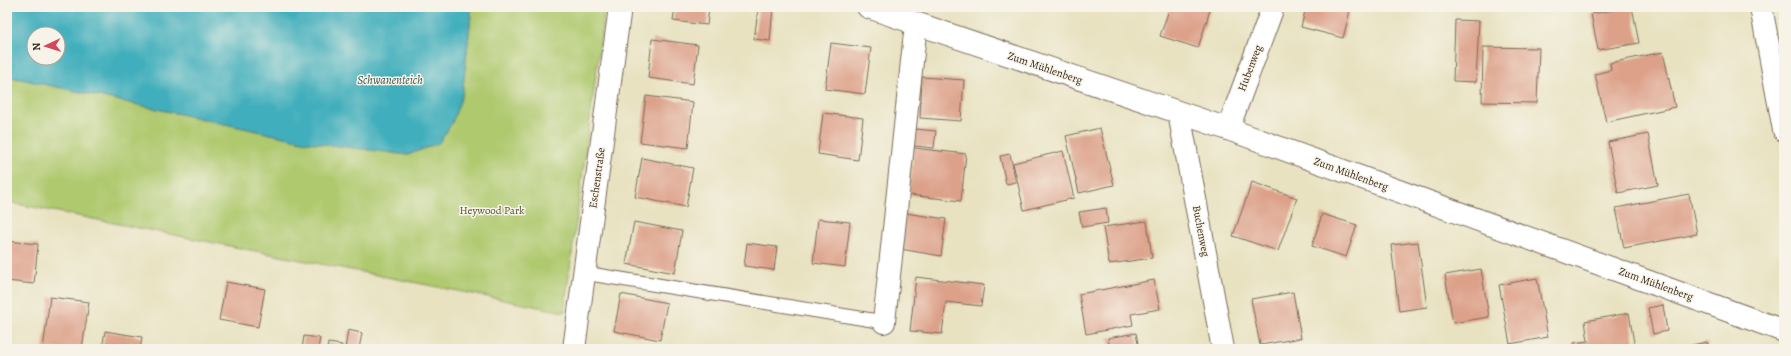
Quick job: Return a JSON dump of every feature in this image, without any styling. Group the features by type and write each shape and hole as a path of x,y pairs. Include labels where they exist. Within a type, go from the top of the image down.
{"street":[{"name":"Eschenstraße","path":"574,349 620,7"},
{"name":"Zum Mühlenberg","path":"868,7 1228,129 1784,331"},
{"name":"Hubenweg","path":"1228,129 1273,7"},
{"path":"1761,7 1784,130"},
{"path":"884,322 916,24"},
{"name":"Buchenweg","path":"1179,113 1223,349"}],"lane":[{"path":"584,273 884,322"}],"green space":[{"name":"Heywood Park","path":"472,7 605,7 564,312 7,202 7,76 307,142 408,155 462,96"}],"water":[{"name":"Schwanenteich","path":"7,7 472,7 462,96 452,123 439,143 408,155 307,142 7,76"}],"building":[{"path":"675,7 709,7 707,25 673,21"},
{"path":"736,7 773,7 770,41 754,39 758,11 735,9"},
{"path":"1170,7 1211,7 1198,48 1160,36"},
{"path":"1306,7 1351,7 1343,38 1301,27"},
{"path":"1632,7 1639,43 1598,50 1591,14"},
{"path":"1455,20 1479,21 1476,82 1453,81"},
{"path":"652,39 698,45 693,84 648,78"},
{"path":"831,43 871,48 865,94 825,89"},
{"path":"1483,47 1539,48 1537,103 1482,102"},
{"path":"1663,52 1675,107 1606,122 1595,74 1611,70 1610,63"},
{"path":"922,77 964,80 961,121 920,118"},
{"path":"646,96 693,102 688,148 640,142"},
{"path":"823,113 863,118 858,160 818,154"},
{"path":"1100,128 1114,185 1079,193 1066,136"},
{"path":"915,129 936,131 934,148 914,146"},
{"path":"1648,134 1658,185 1618,193 1608,142"},
{"path":"914,148 966,154 961,201 909,195"},
{"path":"1063,151 1074,198 1024,210 1013,163"},
{"path":"1010,154 1016,182 1006,184 1000,156"},
{"path":"642,158 693,168 686,207 635,197"},
{"path":"1252,182 1297,198 1278,251 1233,236"},
{"path":"1689,194 1697,234 1624,248 1616,208"},
{"path":"1106,208 1108,223 1082,227 1079,212"},
{"path":"905,213 946,219 941,256 900,249"},
{"path":"1322,214 1357,225 1346,257 1312,246"},
{"path":"818,219 850,222 845,267 813,263"},
{"path":"1147,221 1152,258 1109,264 1103,227"},
{"path":"634,222 682,231 675,273 626,264"},
{"path":"7,241 38,244 34,284 7,281"},
{"path":"1418,242 1427,307 1399,311 1391,245"},
{"path":"747,243 777,247 774,270 744,266"},
{"path":"1481,269 1489,317 1453,323 1445,275"},
{"path":"916,277 984,285 981,306 946,302 942,334 910,331"},
{"path":"1537,278 1548,337 1510,344 1499,285"},
{"path":"1154,280 1160,309 1131,314 1133,325 1086,334 1079,294"},
{"path":"226,282 265,289 258,327 219,320"},
{"path":"1293,292 1301,338 1260,345 1251,299"},
{"path":"621,294 667,303 660,340 614,331"},
{"path":"50,297 89,302 82,349 43,349"},
{"path":"1663,305 1667,331 1653,334 1648,308"},
{"path":"1629,313 1635,349 1575,349 1574,343 1588,341 1585,321"},
{"path":"348,330 362,333 359,349 345,349"},
{"path":"105,331 142,337 140,349 102,349"},
{"path":"1136,333 1139,349 1110,349 1108,338"},
{"path":"304,336 320,338 318,349 302,349"},
{"path":"1707,342 1709,349 1677,349 1677,348"},
{"path":"328,343 342,345 341,349 327,349"}]}
